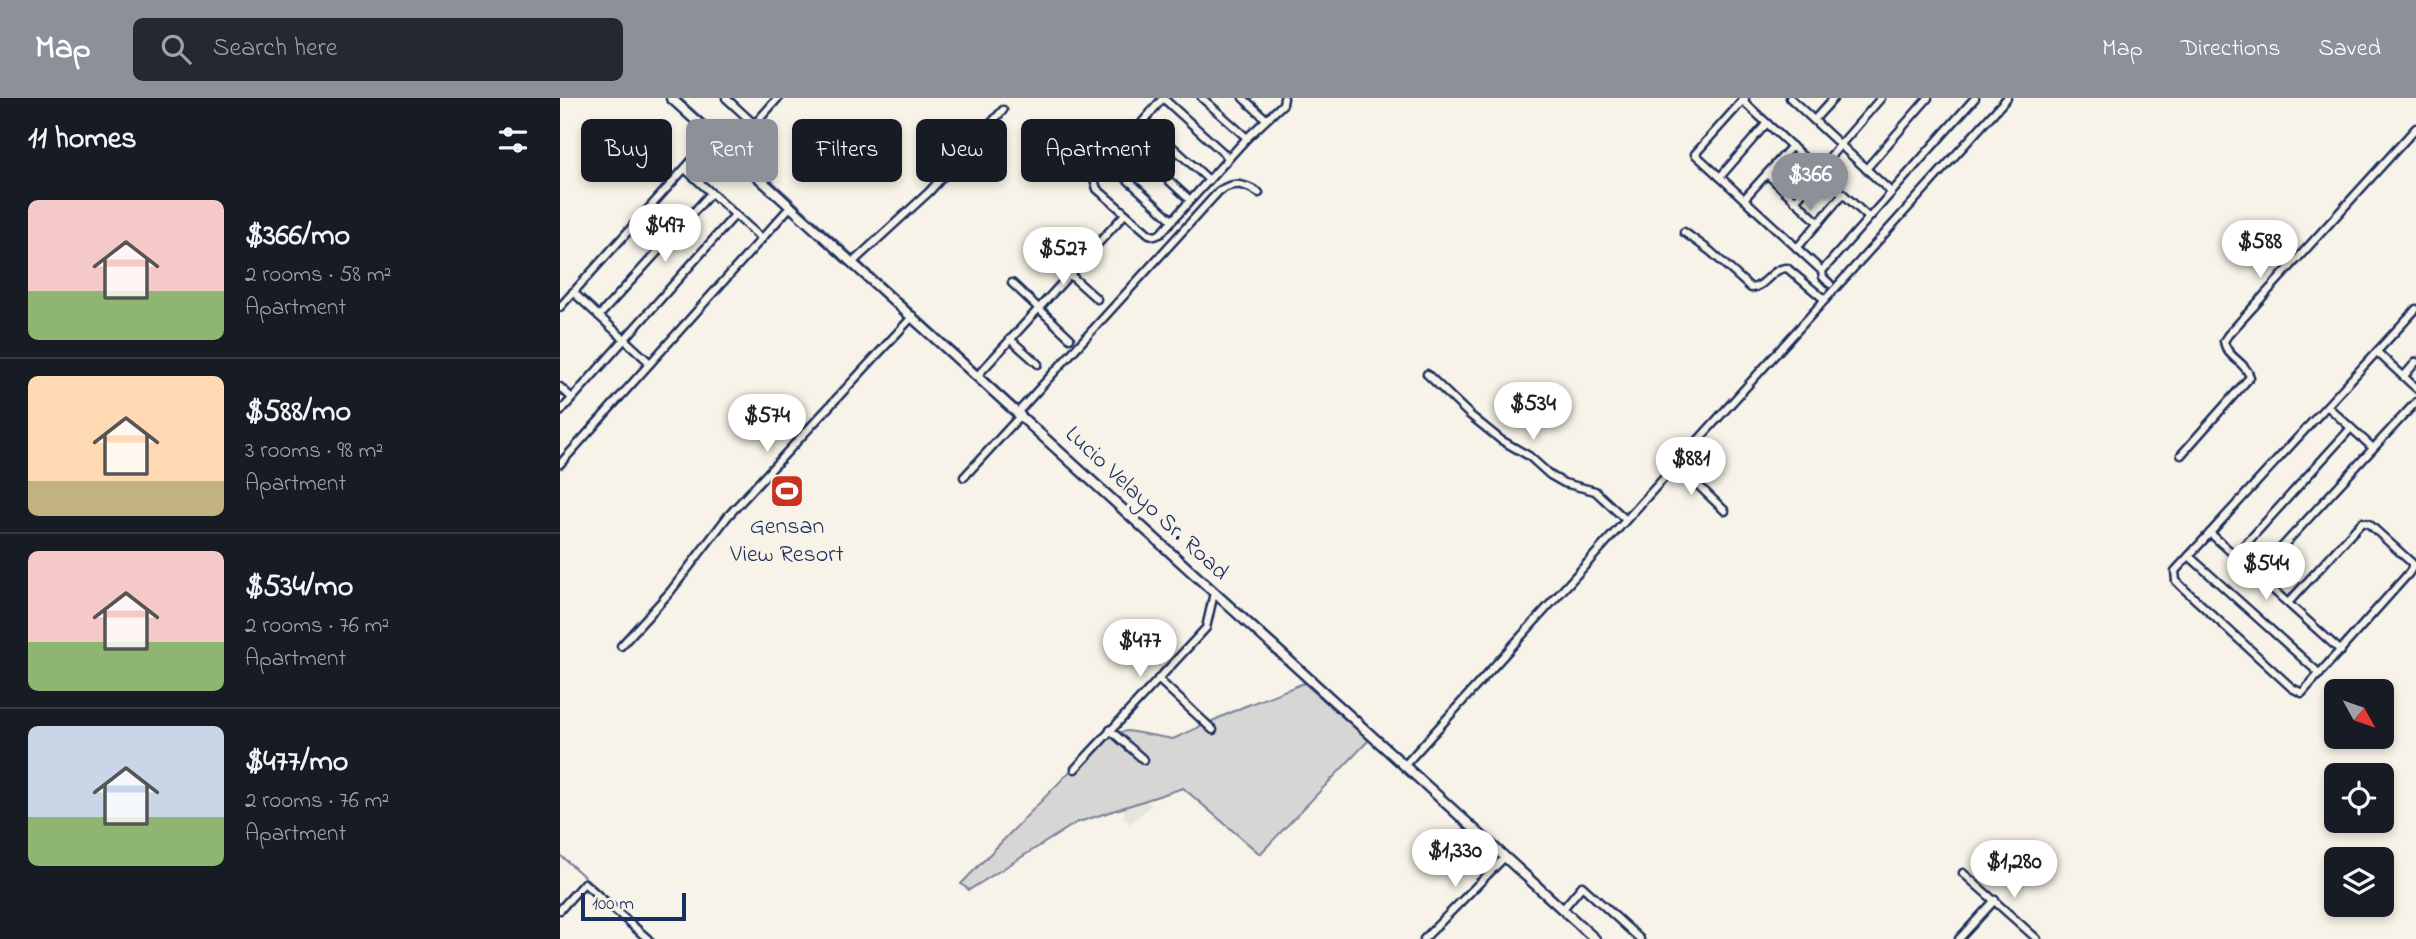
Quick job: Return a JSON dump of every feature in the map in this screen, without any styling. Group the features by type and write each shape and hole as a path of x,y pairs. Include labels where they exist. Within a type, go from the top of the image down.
{"main road":[{"name":"Lucio Velayo Sr. Road","path":"671,98 694,119"},
{"name":"Lucio Velayo Sr. Road","path":"764,182 1020,411 1214,593 1595,939"}],"street":[{"path":"759,119 778,98"},
{"path":"1146,119 1163,98 1229,158"},
{"path":"1202,98 1247,138"},
{"path":"1242,98 1266,119"},
{"path":"1095,182 1095,185 1125,214 1155,236 1247,138 1284,103 1284,98"},
{"path":"1790,98 1891,192"},
{"path":"1814,120 1834,98"},
{"path":"1795,201 1881,98"},
{"path":"1866,169 1928,98"},
{"path":"1822,271 1975,98"},
{"path":"1404,766 2007,98"},
{"path":"729,99 749,119"},
{"path":"1830,284 1823,277 1822,271 1695,154 1744,99 1868,218"},
{"path":"853,262 929,192 1003,110"},
{"path":"1720,177 1768,123"},
{"path":"2181,455 2250,377 2249,371 2226,349 2224,341 2228,335 2416,128"},
{"path":"1744,199 1792,146"},
{"path":"1175,149 1209,180"},
{"path":"560,307 686,167"},
{"path":"684,169 762,239"},
{"path":"1766,174 1819,223"},
{"path":"1131,182 1172,220"},
{"path":"1170,182 1190,200"},
{"path":"964,477 1020,411 1219,191 1242,184 1259,193"},
{"path":"599,316 711,193"},
{"path":"1797,248 1843,194"},
{"path":"560,464 791,206"},
{"path":"979,374 1125,214"},
{"path":"560,412 735,215"},
{"path":"1684,232 1751,288 1760,286 1776,270 1787,268 1825,300"},
{"path":"1046,254 1097,299"},
{"path":"1012,284 1070,338"},
{"path":"573,292 650,363"},
{"path":"2288,603 2362,522 2369,524 2412,563 2412,568 2302,693 2292,688 2176,581 2175,570 2416,309"},
{"path":"621,646 670,592 728,516 913,316"},
{"path":"1010,339 1038,364"},
{"path":"2377,352 2416,388"},
{"path":"2404,376 2416,362"},
{"path":"1427,374 1470,415 1529,456 1549,475 1564,483 1595,491 1625,519"},
{"path":"560,387 572,398"},
{"path":"2256,575 2416,402"},
{"path":"2327,406 2373,448"},
{"path":"2235,555 2351,428"},
{"path":"1675,464 1725,511"},
{"path":"2210,533 2341,650"},
{"path":"2189,556 2320,674"},
{"path":"1075,769 1206,628 1214,593"},
{"path":"1158,679 1213,730"},
{"path":"1111,730 1144,760"},
{"path":"1424,939 1505,857"},
{"path":"1963,873 2037,939"},
{"path":"560,910 584,883 649,939"},
{"path":"1562,910 1582,886 1640,939"},
{"path":"1959,939 1995,900"}],"shaded area":[{"path":"1304,683 1369,740 1260,854 1183,788 1076,823 969,890 961,884 1106,734 1128,731 1173,739"},
{"path":"1134,789 1151,805 1130,824 1118,804"}],"waterway":[{"path":"680,98 703,119"},
{"path":"773,182 854,256"},
{"path":"860,262 1019,407"},
{"path":"1023,411 1404,759"},
{"path":"1411,766 1561,902"},
{"path":"560,855 654,939"},
{"path":"1570,910 1601,939"}],"place":[{"name":"Gensan View Resort","path":"787,491"}]}
